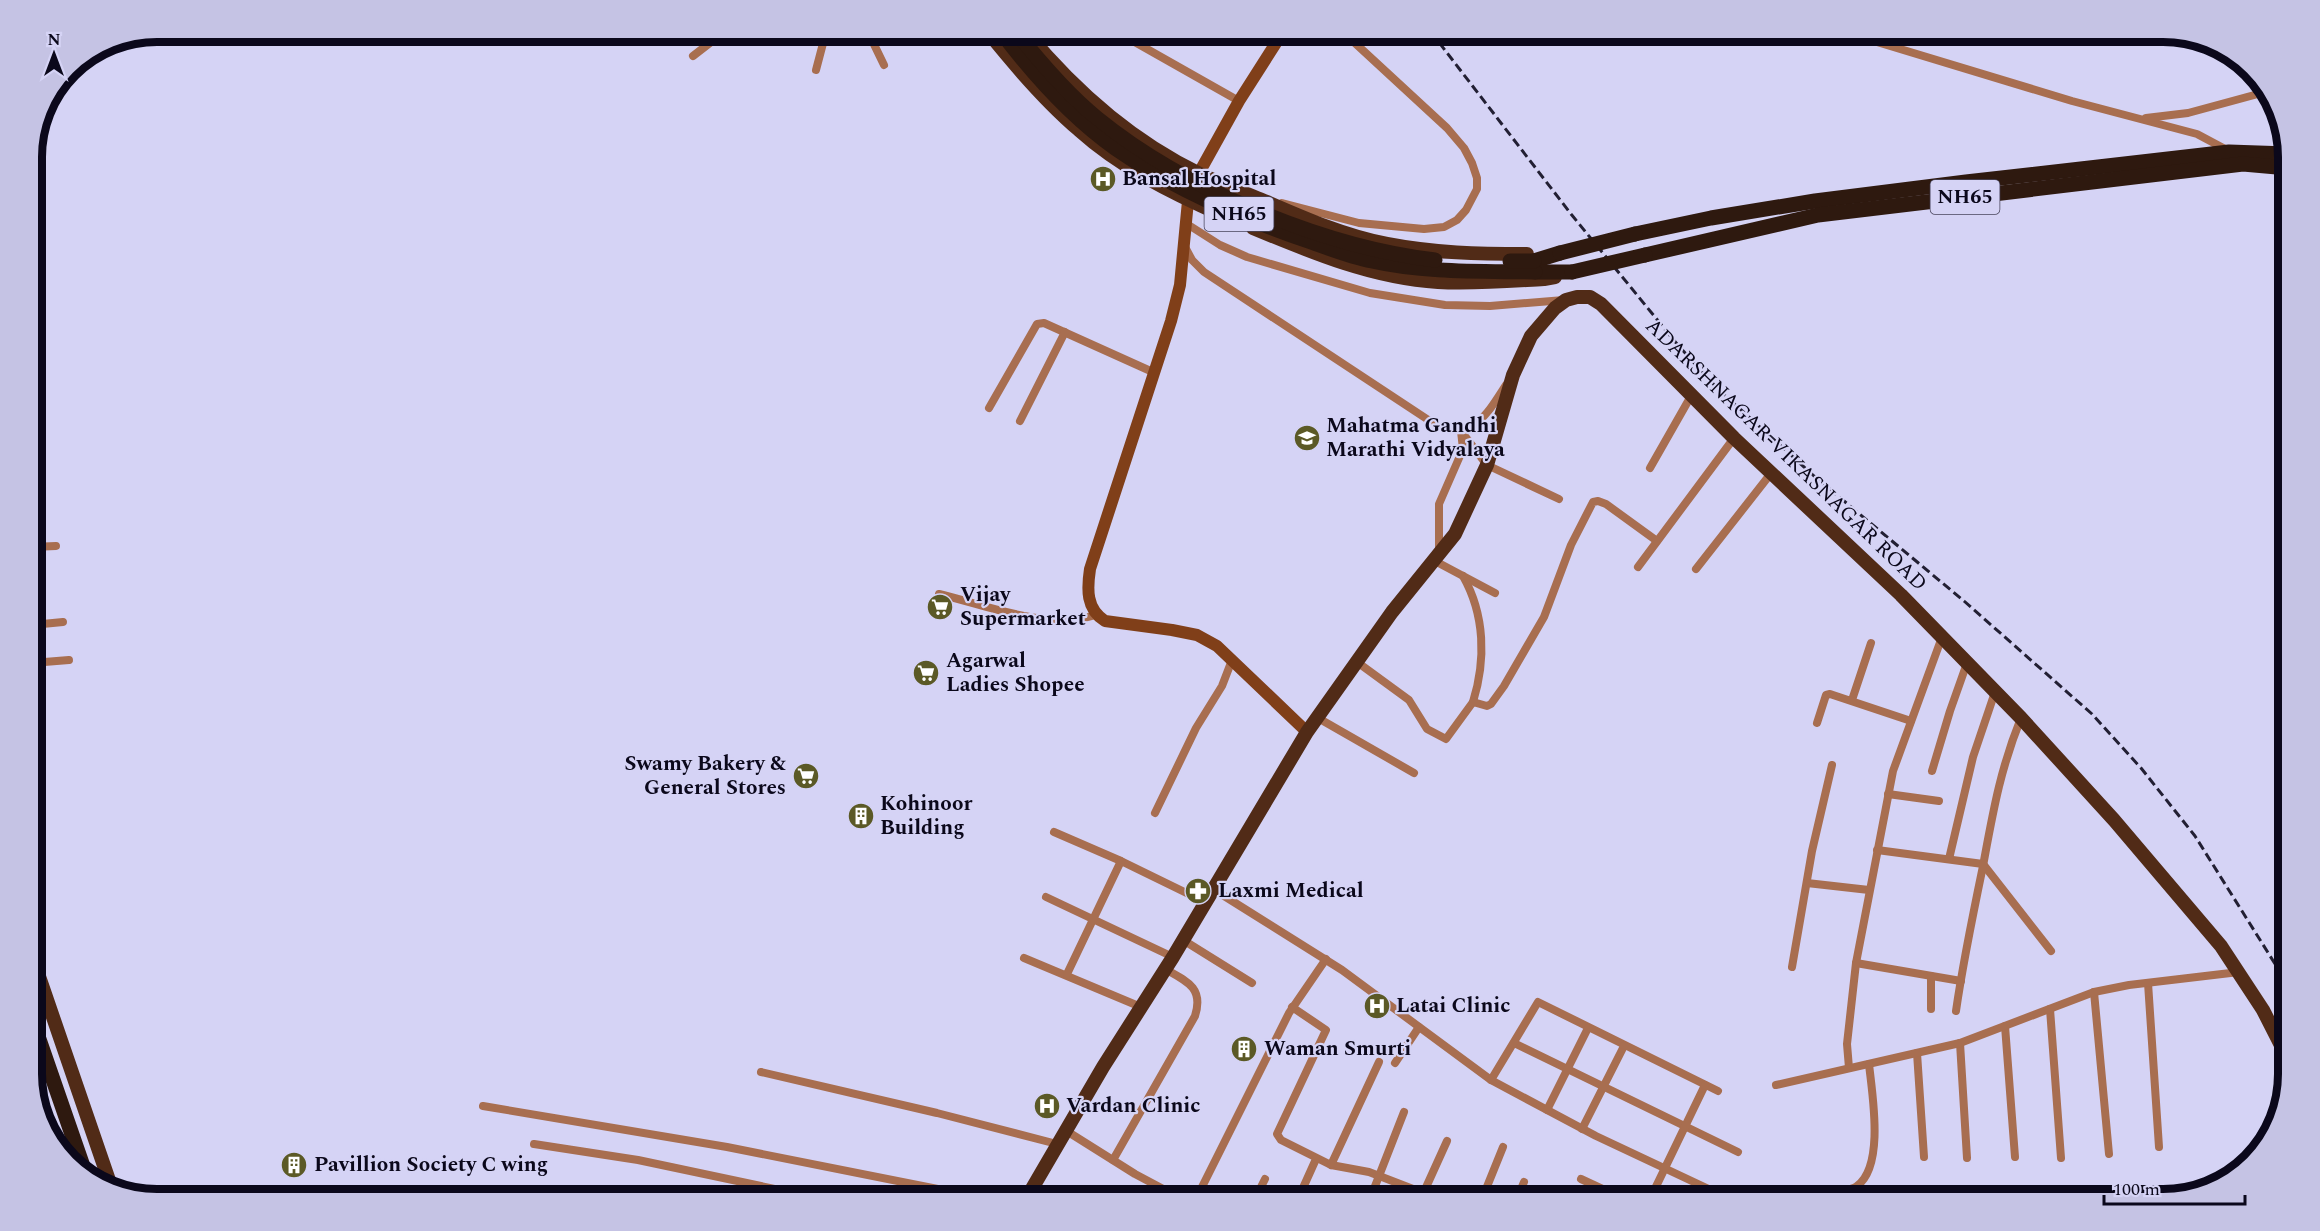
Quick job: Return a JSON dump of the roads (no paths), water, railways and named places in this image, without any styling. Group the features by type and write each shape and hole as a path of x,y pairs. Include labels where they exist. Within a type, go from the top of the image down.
{"highway":[{"name":"NH65","path":"1009,42 1037,76 1084,123 1115,147 1157,174 1240,215 1288,234 1371,261 1438,270 1534,266 1560,253 1635,234 1815,201 2229,152 2278,154"},
{"name":"NH65","path":"1025,42 1061,84 1096,117 1138,148 1227,196 1271,216 1318,233 1387,253 1450,262 1534,266 1572,272 1818,215 2243,164 2278,167"},
{"path":"42,1048 81,1161"}],"main road":[{"path":"996,42 1013,64 1079,131 1133,170 1188,201 1321,256 1381,274 1436,282 1470,283 1544,279 1572,272"},
{"path":"1036,44 1076,86 1117,123 1151,146 1199,173 1315,223 1386,244 1436,251 1560,253"},
{"name":"ADARSHNAGAR-VIKASNAGAR ROAD","path":"1566,300 1590,297 1601,304 1734,438 1861,556 2021,718 2114,820 2194,914 2240,972 2278,1038"},
{"path":"1032,1189 1065,1130 1173,957 1307,732 1392,612 1455,534 1487,465 1513,375 1531,336 1555,308 1566,300"},
{"path":"42,985 108,1178"}],"street":[{"path":"693,56 711,42"},
{"path":"816,70 823,42"},
{"path":"873,42 884,65"},
{"path":"1135,42 1239,101"},
{"path":"1277,42 1239,101 1199,173 1188,201 1180,285 1171,321 1090,569 1088,585 1090,604 1096,615 1105,621 1197,635 1217,646 1307,732"},
{"path":"1255,197 1324,213 1359,224 1412,229 1444,227 1457,220 1472,200 1477,189 1477,178 1464,148 1447,128 1354,42"},
{"path":"1877,42 2072,101 2197,134 2229,152 2243,164"},
{"path":"2139,118 2188,113 2259,94"},
{"path":"1187,224 1220,245 1247,257 1370,293 1456,305 1490,306 1566,300"},
{"path":"1185,247 1192,260 1204,272 1428,421 1451,431 1461,431 1475,424 1487,414 1513,375"},
{"path":"989,408 1037,324 1044,323 1155,373"},
{"path":"1020,421 1065,332"},
{"path":"1650,468 1691,396"},
{"path":"1461,431 1487,465 1559,499"},
{"path":"1461,431 1462,449 1439,504 1436,557 1463,576 1495,593"},
{"path":"1638,567 1734,438"},
{"path":"1696,569 1772,472"},
{"path":"1473,702 1487,706 1491,704 1504,686 1544,617 1571,545 1593,502 1606,504 1657,541"},
{"path":"42,547 56,546"},
{"path":"1357,662 1409,700 1426,729 1446,739 1473,702 1482,658 1480,625 1471,590 1463,576"},
{"path":"939,594 1052,620 1070,621 1096,615"},
{"path":"42,624 63,622"},
{"path":"1849,1068 1847,1044 1856,963 1888,794 1893,771 1942,637"},
{"path":"1852,700 1871,643"},
{"path":"42,662 69,660"},
{"path":"1155,813 1196,728 1222,686 1232,660"},
{"path":"1932,771 1967,663"},
{"path":"1948,860 1970,766 1995,692"},
{"path":"1817,723 1826,695 1836,694 1911,720"},
{"path":"1318,718 1414,773"},
{"path":"1956,1011 2002,769 2021,718"},
{"path":"1792,967 1832,765"},
{"path":"1888,794 1939,801"},
{"path":"1054,832 1121,861 1205,903"},
{"path":"1877,850 1983,864 2051,951"},
{"path":"1067,974 1121,861"},
{"path":"1807,883 1869,890"},
{"path":"1213,889 1326,959 1491,1080 1582,1129 1708,1189"},
{"path":"1046,897 1173,957"},
{"path":"1183,940 1252,982"},
{"path":"1024,958 1067,974 1141,1007"},
{"path":"1202,1189 1293,1007 1326,959"},
{"path":"1856,963 1960,981"},
{"path":"1113,1160 1195,1016 1199,1004 1196,991 1186,981 1165,969"},
{"path":"1776,1085 1960,1043 2094,992 2240,972"},
{"path":"1931,976 1931,1009"},
{"path":"2148,983 2159,1147"},
{"path":"2094,992 2109,1154"},
{"path":"1491,1080 1538,1002 1718,1091"},
{"path":"1293,1007 1326,1030 1278,1134 1281,1140 1331,1165 1364,1170 1410,1189"},
{"path":"2049,1009 2061,1158"},
{"path":"1395,1063 1419,1026"},
{"path":"2005,1026 2015,1157"},
{"path":"1547,1110 1588,1028"},
{"path":"1514,1043 1738,1152"},
{"path":"1960,1043 1967,1158"},
{"path":"1582,1129 1624,1046"},
{"path":"1917,1053 1924,1157"},
{"path":"1331,1165 1379,1062"},
{"path":"1851,1189 1859,1185 1868,1171 1875,1137 1869,1064"},
{"path":"761,1072 1057,1144"},
{"path":"1655,1189 1705,1085"},
{"path":"483,1106 727,1147 934,1189"},
{"path":"1375,1189 1404,1112"},
{"path":"1065,1130 1162,1189"},
{"path":"1425,1189 1447,1141"},
{"path":"534,1144 638,1160 771,1189"},
{"path":"1486,1189 1503,1147"},
{"path":"1303,1189 1316,1159"},
{"path":"1260,1189 1265,1179"},
{"path":"1581,1179 1601,1189"},
{"path":"1521,1189 1524,1182"}],"railway":[{"path":"1439,42 1571,214 1677,344 1717,388 1814,476 1964,601 2092,714 2141,768 2195,836 2278,969"}],"place":[{"name":"Bansal Hospital","path":"1103,179"},
{"name":"Mahatma Gandhi Marathi Vidyalaya","path":"1307,438"},
{"name":"Vijay Supermarket","path":"940,607"},
{"name":"Agarwal Ladies Shopee","path":"926,673"},
{"name":"Swamy Bakery & General Stores","path":"806,776"},
{"name":"Kohinoor Building","path":"861,816"},
{"name":"Laxmi Medical","path":"1198,891"},
{"name":"Latai Clinic","path":"1377,1006"},
{"name":"Waman Smurti","path":"1244,1049"},
{"name":"Vardan Clinic","path":"1047,1106"},
{"name":"Pavillion Society C wing","path":"294,1165"}]}
